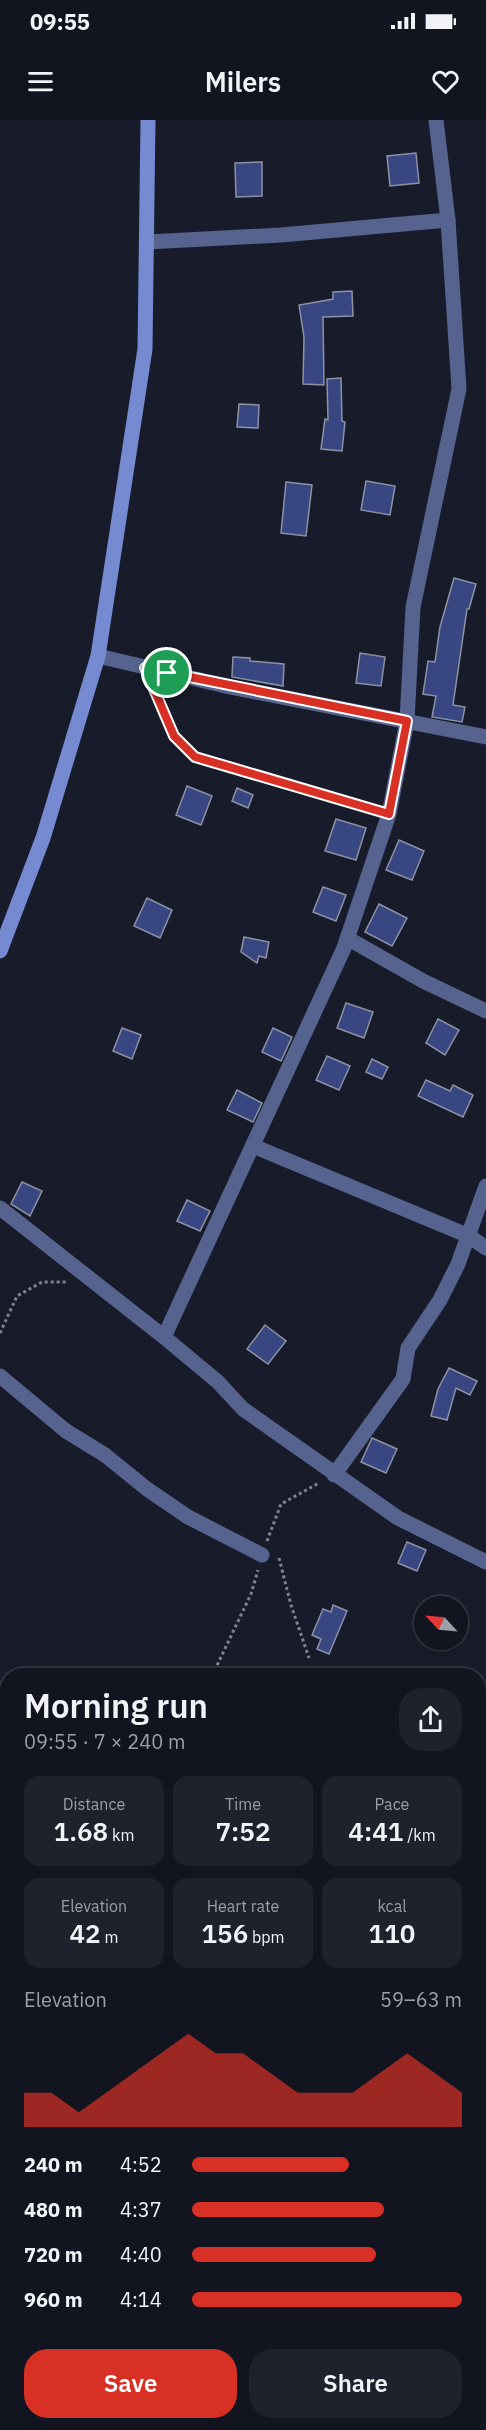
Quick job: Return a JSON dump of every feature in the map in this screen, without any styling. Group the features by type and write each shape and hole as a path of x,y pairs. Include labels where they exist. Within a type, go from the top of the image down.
{"main road":[{"path":"0,951 43,838 98,656 145,349 148,120"}],"street":[{"path":"164,1337 347,938 389,814 407,721 412,607 459,389 448,220 436,120"},
{"path":"147,242 281,235 448,220"},
{"path":"98,656 145,668 486,737"},
{"path":"347,938 423,981 486,1011"},
{"path":"253,1146 469,1236 486,1248"},
{"path":"334,1475 403,1378 408,1348 440,1300 469,1236 486,1186"},
{"path":"0,1208 164,1337 218,1382 243,1409 398,1518 486,1562"},
{"path":"0,1376 66,1431 105,1455 147,1489 188,1517 269,1553"}],"path":[{"path":"145,668 174,736 195,757 389,814"},
{"path":"0,1333 17,1296 42,1282 94,1282"},
{"path":"216,1668 269,1553 272,1530 281,1504 334,1475"},
{"path":"272,1530 274,1540"},
{"path":"269,1553 291,1605 313,1668"}],"building":[{"path":"416,153 419,183 390,186 387,156"},
{"path":"262,162 262,196 236,197 235,163"},
{"path":"352,291 353,316 323,317 324,385 303,384 304,337 299,305 333,299 333,292"},
{"path":"341,378 342,421 345,422 342,451 321,449 325,419 328,420 327,379"},
{"path":"239,404 259,405 258,428 237,427"},
{"path":"366,481 395,486 390,515 361,510"},
{"path":"286,482 312,485 306,536 281,533"},
{"path":"454,578 476,584 469,609 467,609 453,705 465,707 462,722 432,717 436,696 423,694 428,661 435,662 440,627"},
{"path":"360,653 385,657 381,686 356,683"},
{"path":"233,657 284,664 283,686 232,677"},
{"path":"187,786 212,796 201,825 176,815"},
{"path":"237,788 253,795 248,808 232,801"},
{"path":"336,819 366,828 356,860 325,851"},
{"path":"399,840 424,851 412,880 386,870"},
{"path":"323,887 346,895 336,921 313,912"},
{"path":"147,898 172,910 160,938 134,926"},
{"path":"379,904 407,918 392,946 365,932"},
{"path":"244,937 269,942 266,958 259,956 257,963 241,952"},
{"path":"346,1003 373,1012 364,1038 337,1028"},
{"path":"438,1019 459,1030 445,1055 426,1043"},
{"path":"122,1028 141,1035 132,1059 113,1051"},
{"path":"273,1028 292,1037 281,1061 262,1052"},
{"path":"327,1056 350,1066 339,1090 316,1080"},
{"path":"372,1059 388,1067 382,1079 366,1072"},
{"path":"426,1080 450,1091 453,1085 473,1095 463,1117 418,1096"},
{"path":"237,1090 262,1103 253,1122 227,1110"},
{"path":"22,1182 42,1191 30,1216 11,1204"},
{"path":"187,1200 210,1211 200,1231 177,1221"},
{"path":"265,1325 286,1341 268,1364 247,1349"},
{"path":"449,1368 477,1381 470,1395 456,1388 447,1420 431,1416 438,1389"},
{"path":"372,1438 397,1449 386,1473 361,1462"},
{"path":"407,1542 426,1550 417,1571 398,1563"},
{"path":"333,1605 347,1611 329,1654 317,1649 321,1639 312,1635 323,1609 331,1612"}],"route":[{"path":"145,668 167,673 407,721 389,814 195,757 174,736 145,668"}]}
